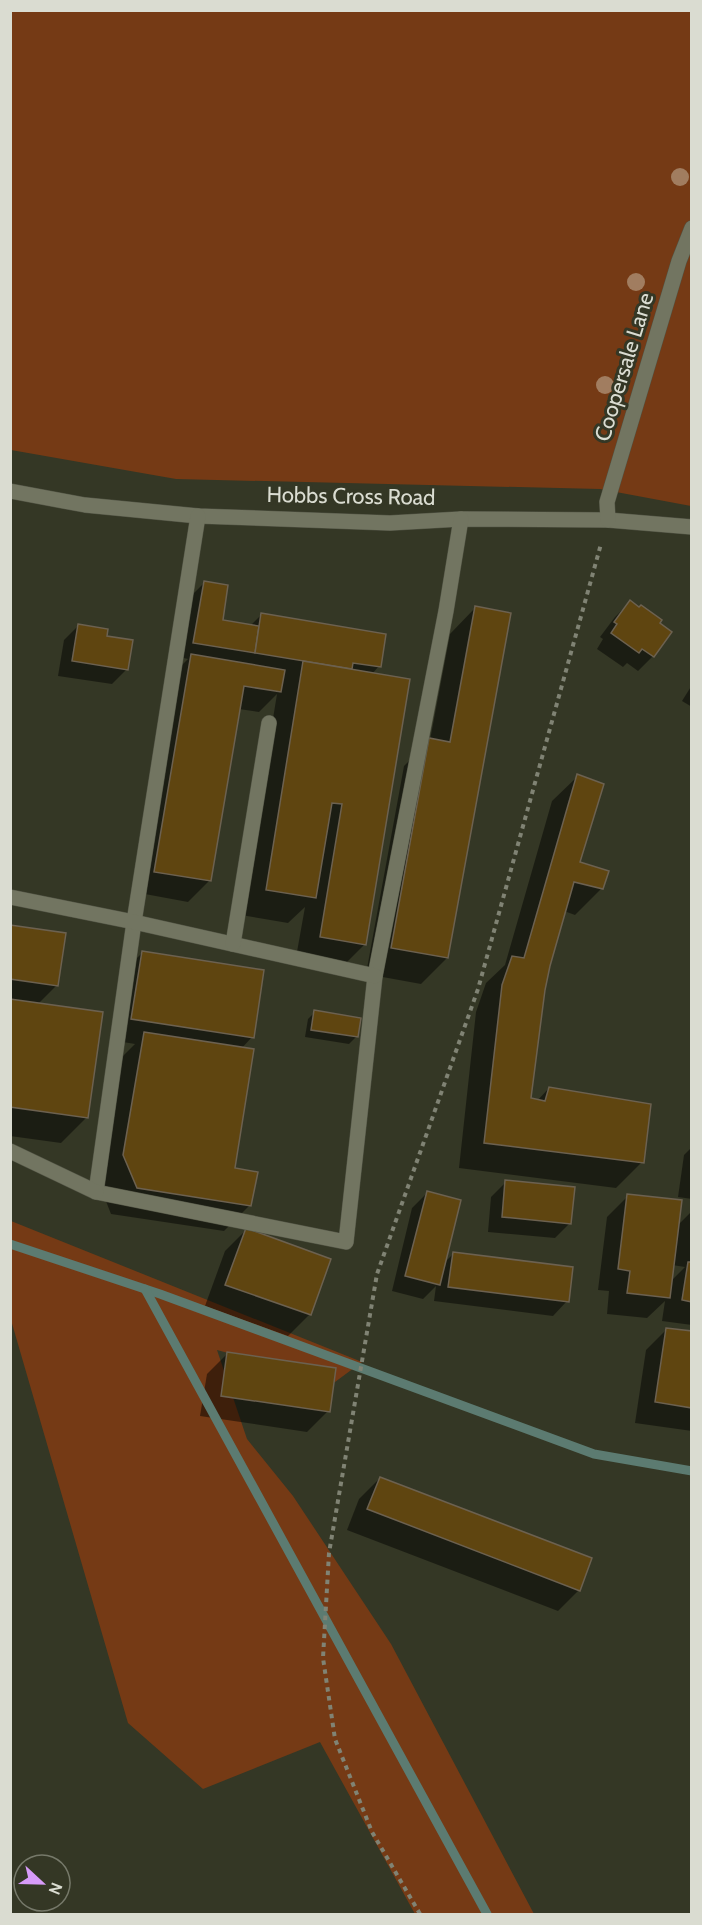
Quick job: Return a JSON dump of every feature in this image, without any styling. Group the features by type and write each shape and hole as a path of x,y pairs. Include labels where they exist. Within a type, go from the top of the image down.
{"street":[{"name":"Coopersale Lane","path":"608,520 607,502 679,261 692,228"},
{"name":"Hobbs Cross Road","path":"10,491 85,505 198,516 390,523 461,519 608,520 692,527"},
{"path":"96,1192 134,921 198,516"},
{"path":"10,1151 96,1192 346,1242 375,976 446,612 461,519"},
{"path":"233,944 269,723"},
{"path":"10,897 134,921 375,976"}],"path":[{"path":"420,1914 372,1832 335,1739 322,1658 329,1553 377,1274 478,989 608,520"}],"shaded area":[{"path":"10,11 691,11 691,506 600,489 176,479 11,450"},
{"path":"11,1221 362,1362 335,1382 217,1350 247,1439 293,1496 391,1644 534,1914 415,1914 320,1742 203,1789 128,1723 11,1320"}],"building":[{"path":"204,581 228,585 223,620 259,626 255,653 193,643"},
{"path":"630,600 662,620 660,623 672,632 654,657 642,649 639,653 611,633 617,624 614,622"},
{"path":"475,606 511,613 448,958 391,948 429,738 450,742"},
{"path":"261,613 386,634 381,667 353,663 352,669 255,653"},
{"path":"78,624 108,629 107,636 133,640 128,670 72,661"},
{"path":"191,654 285,670 281,692 244,686 211,881 154,872"},
{"path":"303,661 410,679 366,945 320,937 342,804 332,803 316,898 266,890"},
{"path":"577,774 604,784 580,862 609,871 603,889 574,882 545,990 531,1098 545,1101 549,1087 651,1104 644,1163 484,1143 502,985 512,956 524,958"},
{"path":"10,925 66,933 58,986 10,979"},
{"path":"142,951 264,970 254,1038 131,1019"},
{"path":"10,999 103,1012 88,1118 10,1107"},
{"path":"314,1010 361,1018 358,1037 311,1030"},
{"path":"144,1032 254,1049 235,1168 258,1172 251,1206 137,1188 123,1155"},
{"path":"505,1180 575,1187 571,1224 502,1217"},
{"path":"427,1191 461,1200 440,1285 405,1276"},
{"path":"627,1194 682,1200 670,1298 627,1293 630,1271 618,1269"},
{"path":"246,1228 331,1259 311,1315 225,1285"},
{"path":"453,1252 573,1267 569,1302 448,1287"},
{"path":"688,1262 692,1262 692,1302 682,1300"},
{"path":"666,1328 692,1331 692,1408 655,1402"},
{"path":"227,1352 336,1368 330,1412 221,1396"},
{"path":"380,1477 592,1558 580,1591 367,1509"}],"waterway":[{"path":"10,1244 160,1294 594,1454 692,1471"},
{"path":"145,1289 487,1914"}]}
